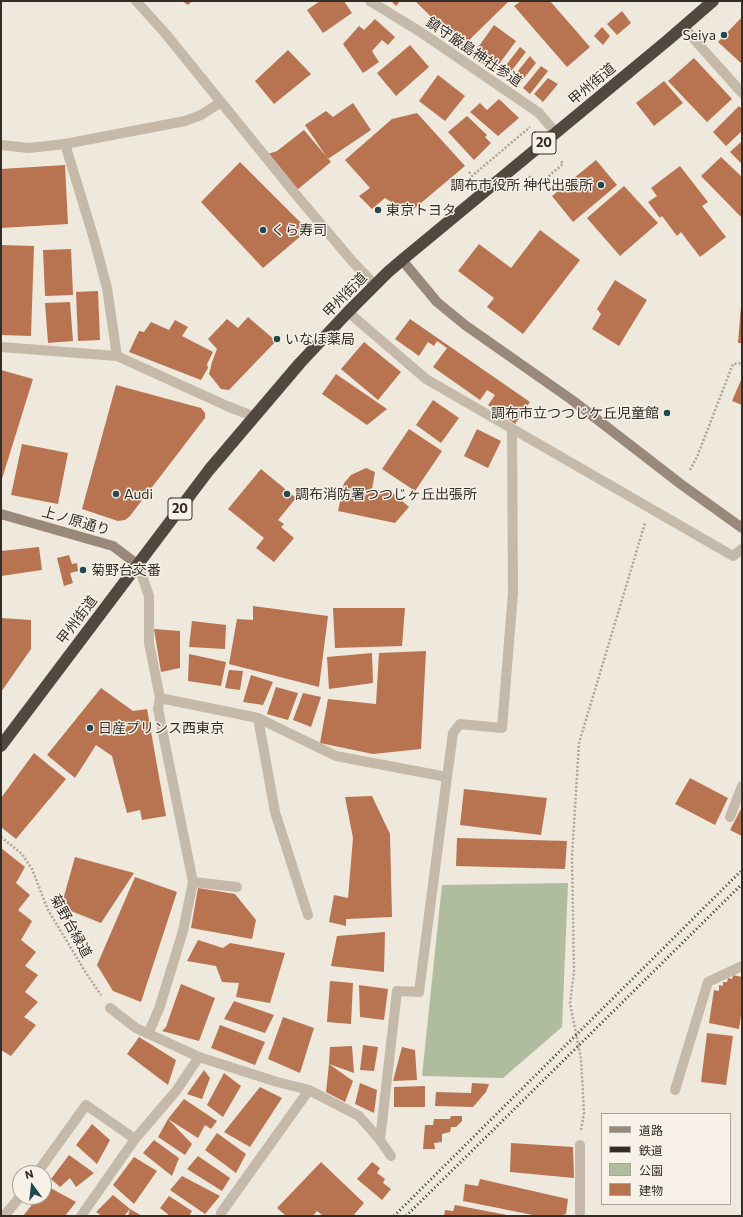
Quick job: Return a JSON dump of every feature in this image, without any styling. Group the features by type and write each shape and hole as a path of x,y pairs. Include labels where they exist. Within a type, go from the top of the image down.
{"highway":[{"name":"甲州街道","path":"1,746 209,470 300,363 348,312 402,260 684,27 710,2"}],"street":[{"path":"136,1 165,33 298,197 352,261 375,285"},
{"name":"鎮守厳島神社参道","path":"370,1 422,34 539,114 556,133"},
{"path":"684,27 742,93"},
{"path":"1,145 29,148 65,144 185,121 200,115 221,102"},
{"path":"65,144 94,239 107,288 117,356"},
{"path":"402,260 437,302 465,325 572,400 682,485 742,528"},
{"path":"348,312 426,379 733,556 742,549"},
{"path":"1,347 117,356 255,417"},
{"path":"380,1140 397,991 419,992 453,733 460,724 502,728 514,593 512,429"},
{"name":"上ノ原通り","path":"1,514 113,546 138,565"},
{"path":"138,565 149,596 148,643 160,698 158,709 193,882 183,931 159,1009 148,1034"},
{"path":"160,698 258,718 336,756 447,776"},
{"path":"258,718 276,812 308,915"},
{"path":"730,817 742,786"},
{"path":"193,882 237,887"},
{"path":"675,1090 708,982 742,966"},
{"path":"110,1008 136,1028 199,1057 277,1082 309,1090 359,1116 380,1140 391,1156"},
{"path":"81,1216 135,1140 176,1092 199,1057"},
{"path":"221,1213 309,1090"},
{"path":"43,1165 86,1105 135,1140"},
{"path":"580,1145 580,1216"},
{"path":"4,1216 13,1205"}],"path":[{"path":"468,172 472,176 532,126"},
{"path":"537,186 562,162"},
{"path":"682,485 697,457 733,364 742,363"},
{"path":"580,1145 584,1113 581,1059 570,1003 574,972 572,858 579,743 650,508"},
{"name":"菊野台緑道","path":"1,837 22,854 32,869 48,910 86,973 110,1008"}],"green space":[{"path":"568,883 562,1027 503,1078 422,1076 442,885"}],"building":[{"path":"182,1 192,1 188,5"},
{"path":"320,1 344,1 352,13 323,33 307,10"},
{"path":"391,1 400,1 396,6"},
{"path":"415,1 509,1 462,47"},
{"path":"521,1 550,1 590,47 567,67 514,6"},
{"path":"622,11 631,23 617,35 607,24"},
{"path":"742,17 742,64 718,42"},
{"path":"375,19 395,37 388,45 382,40 372,51 379,62 363,73 343,44 359,26 364,30"},
{"path":"494,25 516,41 494,71 472,56"},
{"path":"602,27 610,36 603,45 594,36"},
{"path":"410,45 429,67 396,96 377,73"},
{"path":"520,47 526,52 506,78 500,73"},
{"path":"288,50 311,74 274,104 255,81"},
{"path":"530,56 536,63 517,87 510,81"},
{"path":"694,58 732,99 707,122 668,81"},
{"path":"541,66 548,71 530,94 523,88"},
{"path":"438,75 465,96 445,121 419,101"},
{"path":"548,78 558,84 543,102 534,94"},
{"path":"664,81 683,103 654,126 636,103"},
{"path":"499,99 519,118 498,136 470,112 480,103 487,110"},
{"path":"353,103 371,130 328,159 305,125 326,111 333,117"},
{"path":"739,106 742,109 742,131 726,146 713,132"},
{"path":"417,113 465,166 409,213 385,198 372,209 359,196 370,188 345,160 392,119"},
{"path":"467,116 487,135 485,137 491,143 474,160 448,132"},
{"path":"304,130 331,162 297,190 268,154 277,151"},
{"path":"742,141 742,164 730,152"},
{"path":"721,157 742,177 742,218 701,176"},
{"path":"596,160 617,185 573,222 552,196"},
{"path":"240,162 308,230 263,268 201,202"},
{"path":"65,165 68,224 1,228 1,169"},
{"path":"680,166 708,202 702,206 726,237 700,257 681,232 677,236 662,216 660,218 648,202 657,196 651,188"},
{"path":"624,186 658,223 620,256 587,218"},
{"path":"540,230 580,260 523,334 487,307 494,298 458,271 479,244 511,268"},
{"path":"1,245 34,246 31,336 1,335"},
{"path":"71,249 73,295 45,296 43,250"},
{"path":"615,280 647,300 619,346 592,329 601,314 597,309"},
{"path":"98,291 100,340 78,341 76,292"},
{"path":"70,302 73,341 48,343 45,303"},
{"path":"741,306 742,343 738,343"},
{"path":"248,317 276,341 229,390 221,389 209,374 217,349 208,339 227,319 238,328"},
{"path":"410,319 530,402 515,424 488,405 495,395 487,390 480,400 433,367 447,348 437,341 434,346 428,342 419,356 395,339"},
{"path":"175,320 188,327 182,336 213,352 207,364 208,368 201,380 129,352 139,331 144,332 151,322 169,330"},
{"path":"364,342 401,372 378,400 341,369"},
{"path":"1,370 33,379 1,482"},
{"path":"336,374 387,409 367,425 322,394"},
{"path":"741,380 742,381 742,405 732,401"},
{"path":"116,385 201,408 205,413 205,418 130,516 125,520 118,521 82,509"},
{"path":"433,400 459,418 441,443 416,425"},
{"path":"409,429 442,451 415,491 382,469"},
{"path":"477,429 501,441 488,468 464,456"},
{"path":"22,444 68,453 58,504 11,495"},
{"path":"366,468 375,472 372,489 393,493 409,507 395,523 338,511 344,483 351,475"},
{"path":"261,469 296,498 278,520 284,524 281,527 294,538 274,562 256,548 264,538 228,509"},
{"path":"39,547 42,570 1,576 1,551"},
{"path":"69,555 72,564 77,563 78,571 70,573 73,583 64,586 57,558"},
{"path":"253,606 328,616 319,687 229,664 237,619 253,620"},
{"path":"333,608 405,608 402,646 335,648"},
{"path":"1,618 31,620 31,649 1,692"},
{"path":"192,621 226,625 225,649 189,647"},
{"path":"154,629 180,631 180,668 161,672"},
{"path":"426,651 421,749 373,754 320,743 328,699 376,704 379,653"},
{"path":"372,653 373,683 329,689 327,657"},
{"path":"189,654 226,662 221,686 188,681"},
{"path":"229,670 243,671 240,690 225,688"},
{"path":"251,675 273,682 263,705 243,702"},
{"path":"276,687 298,693 288,720 267,714"},
{"path":"101,688 133,711 147,709 166,816 142,820 140,810 127,813 112,756 96,745 75,778 47,755"},
{"path":"303,693 321,697 311,727 293,720"},
{"path":"34,753 66,779 16,839 1,827 1,798"},
{"path":"690,778 728,798 715,825 675,804"},
{"path":"464,789 547,798 541,835 460,825"},
{"path":"372,796 390,834 392,917 346,919 346,926 329,922 334,895 348,898 353,838 345,797"},
{"path":"742,807 742,836 730,830"},
{"path":"457,838 567,841 565,869 456,866"},
{"path":"1,848 25,867 16,883 30,895 18,910 32,921 21,940 36,952 25,966 38,975 25,992 38,1002 24,1017 36,1025 11,1056 1,1050"},
{"path":"75,857 134,873 101,923 61,907"},
{"path":"135,877 177,892 141,1002 113,991 97,965"},
{"path":"198,888 235,894 256,920 252,939 191,928"},
{"path":"385,932 384,972 331,966 337,936"},
{"path":"198,940 223,948 230,943 285,953 270,1003 236,997 239,983 222,982 216,966 187,961"},
{"path":"733,975 742,977 742,1008 739,1029 709,1023 714,990 719,991 719,985 723,986 723,982 727,982 728,978 732,979"},
{"path":"330,981 353,983 351,1024 327,1022"},
{"path":"181,984 215,998 199,1041 162,1031 166,1027"},
{"path":"359,985 388,989 384,1020 360,1017"},
{"path":"234,1001 274,1015 265,1033 224,1019"},
{"path":"283,1017 314,1028 300,1073 268,1059"},
{"path":"220,1025 265,1042 255,1065 211,1048"},
{"path":"707,1033 733,1036 726,1085 701,1082"},
{"path":"139,1037 176,1060 168,1085 127,1054"},
{"path":"363,1045 378,1047 374,1071 360,1070"},
{"path":"352,1046 354,1073 329,1064 330,1047"},
{"path":"402,1047 415,1050 417,1080 393,1081"},
{"path":"329,1064 353,1081 345,1102 326,1092"},
{"path":"204,1070 210,1078 202,1099 187,1094"},
{"path":"224,1073 241,1086 223,1117 207,1105"},
{"path":"360,1083 377,1090 374,1113 355,1104"},
{"path":"472,1083 489,1084 486,1092 473,1107 435,1106 436,1092 471,1093"},
{"path":"425,1086 425,1107 394,1107 394,1087"},
{"path":"260,1087 282,1098 250,1147 224,1132"},
{"path":"184,1099 217,1121 211,1129 205,1125 198,1138 168,1119"},
{"path":"451,1116 462,1116 462,1121 456,1127 451,1127 450,1132 442,1134 442,1142 434,1143 435,1149 423,1149 425,1125 433,1125 434,1119 450,1119"},
{"path":"168,1119 192,1144 185,1155 158,1137"},
{"path":"92,1124 110,1140 97,1164 76,1145"},
{"path":"217,1133 246,1154 236,1173 205,1150"},
{"path":"154,1140 179,1158 172,1176 143,1153"},
{"path":"511,1143 573,1147 574,1178 510,1172"},
{"path":"69,1155 94,1173 76,1187 70,1178 60,1187 52,1180 52,1178"},
{"path":"198,1156 230,1178 222,1191 187,1169"},
{"path":"134,1157 157,1171 134,1204 113,1185"},
{"path":"321,1162 364,1203 353,1216 323,1216 317,1211 313,1216 286,1216 277,1208"},
{"path":"372,1162 380,1168 377,1173 385,1179 383,1183 391,1189 382,1200 357,1179"},
{"path":"182,1176 220,1196 205,1214 170,1190"},
{"path":"480,1179 568,1199 566,1214 558,1216 538,1216 463,1201 465,1184 478,1186"},
{"path":"52,1189 76,1202 65,1216 23,1216 32,1205 52,1205"},
{"path":"113,1195 130,1209 124,1216 102,1216 96,1212"},
{"path":"169,1196 192,1211 189,1216 170,1216 160,1208"},
{"path":"455,1205 507,1216 444,1216 445,1210 453,1211"},
{"path":"130,1209 142,1216 128,1216"}],"railway":[{"path":"394,1216 742,870"},
{"path":"406,1216 742,884"}],"place":[{"name":"Seiya","path":"724,35"},
{"name":"調布市役所 神代出張所","path":"601,185"},
{"name":"東京トヨタ","path":"378,210"},
{"name":"くら寿司","path":"263,230"},
{"name":"いなほ薬局","path":"277,339"},
{"name":"調布市立つつじケ丘児童館","path":"667,413"},
{"name":"Audi","path":"116,494"},
{"name":"調布消防署つつじヶ丘出張所","path":"287,494"},
{"name":"菊野台交番","path":"83,570"},
{"name":"日産プリンス西東京","path":"90,728"}]}
